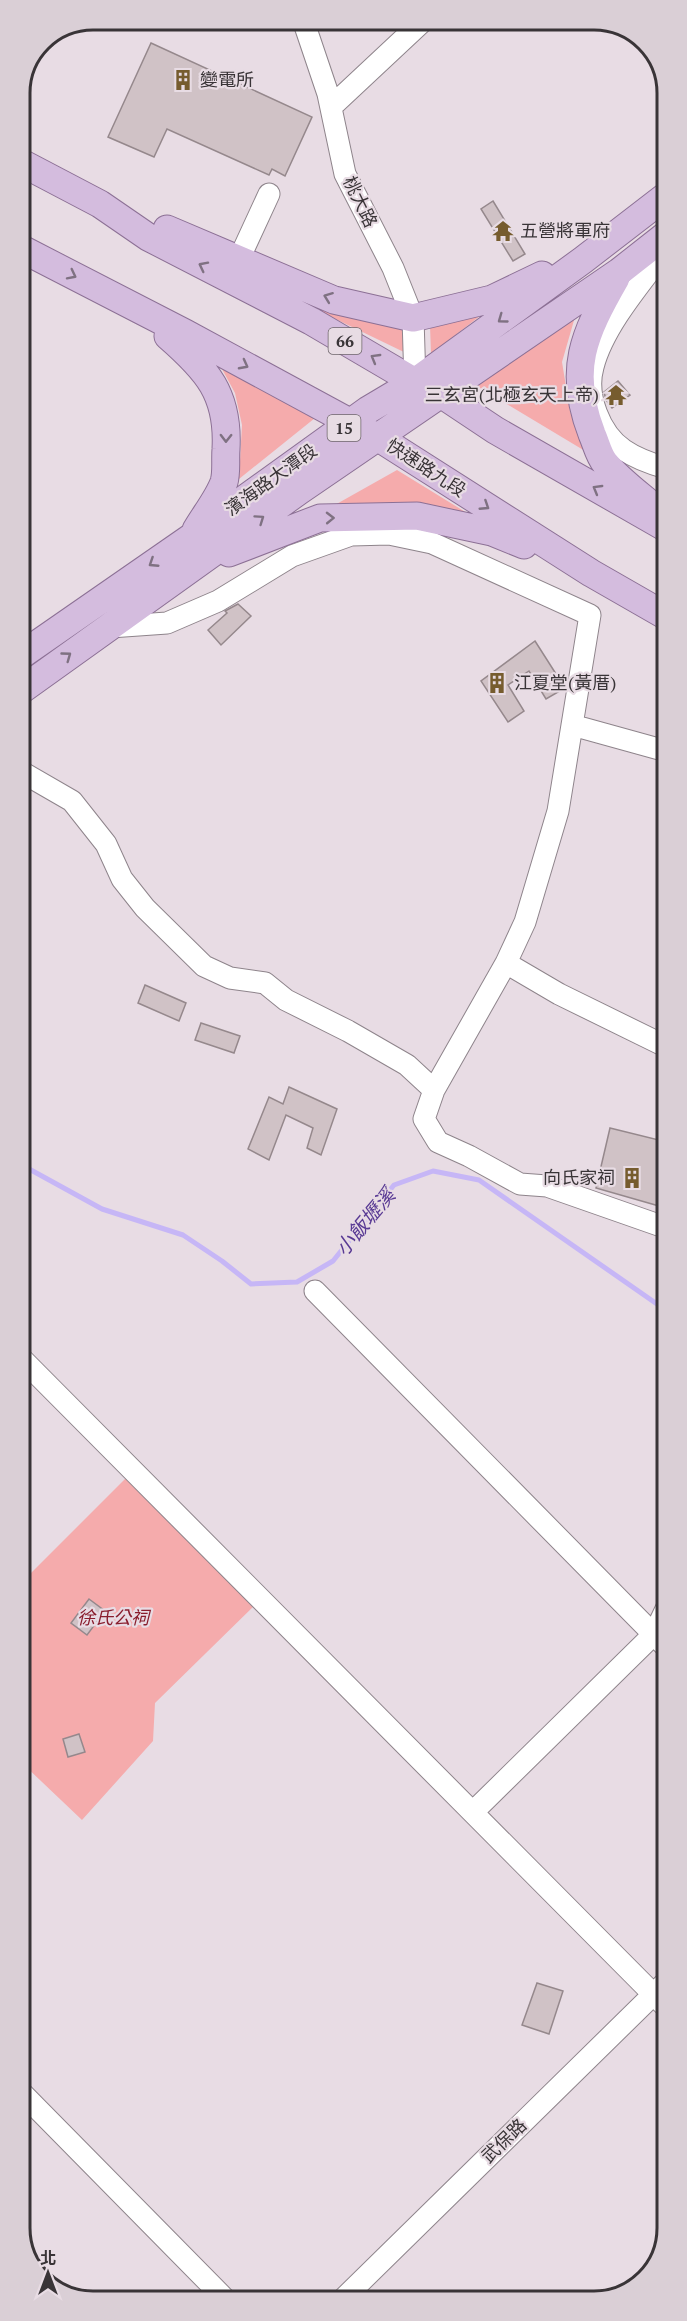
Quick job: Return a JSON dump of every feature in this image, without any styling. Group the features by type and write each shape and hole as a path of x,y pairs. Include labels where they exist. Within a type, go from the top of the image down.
{"main road":[{"name":"66","path":"30,167 100,204 148,237 311,321 415,382 441,394 495,430 657,523"},
{"name":"濱海路大潭段","path":"30,649 351,423 415,382 583,260 657,203"},
{"path":"100,204 154,223 334,300 413,318 492,299 533,278 583,260"},
{"name":"濱海路大潭段","path":"30,684 196,564 619,272 657,242"},
{"name":"快速路九段","path":"30,253 379,438 591,573 657,611"},
{"path":"619,272 593,318 581,354 580,393 586,419 604,462 657,510"},
{"path":"138,309 192,358 212,381 223,406 227,432 224,481 193,536"},
{"path":"196,564 320,518 417,516 492,532 591,573"}],"street":[{"name":"桃大路","path":"306,30 331,107 345,174 393,268 413,318 415,382"},
{"path":"331,107 413,30"},
{"path":"239,260 269,194"},
{"path":"657,262 616,318 592,368 592,396 600,424 622,449 657,465"},
{"path":"110,627 167,623 218,601 292,556 351,535 389,534 432,543 590,615 558,811 525,922 506,963 434,1090 424,1119 438,1142 469,1155 520,1184 547,1186 657,1224"},
{"path":"572,725 657,749"},
{"path":"30,777 72,801 106,844 122,879 146,908 204,966 230,978 265,983 286,1000 348,1031 407,1065 434,1090"},
{"path":"506,963 559,994 657,1042"},
{"path":"315,1291 657,1638"},
{"path":"30,1367 474,1811 657,1989"},
{"path":"474,1811 657,1644"},
{"name":"武保路","path":"352,2291 657,2001"},
{"path":"30,2101 218,2291"}],"green space":[{"path":"261,283 400,323 408,354"},
{"path":"579,303 562,362 570,411 585,451 475,385"},
{"path":"489,309 431,354 430,325"},
{"path":"222,369 315,418 239,479 242,425 235,393"},
{"path":"397,470 467,513 333,506"},
{"name":"徐氏公祠","path":"130,1474 258,1602 155,1703 153,1741 82,1820 30,1771 30,1574"}],"building":[{"name":"變電所","path":"151,43 312,117 285,176 272,169 269,175 167,129 154,157 108,137"},
{"name":"五營將軍府","path":"493,201 525,254 513,261 481,209"},
{"name":"三玄宮(北極玄天上帝)","path":"618,381 630,395 612,408 604,392"},
{"path":"238,604 251,616 221,645 208,630 227,613 225,611"},
{"name":"江夏堂(黃厝)","path":"535,641 565,688 546,699 529,671 508,685 524,711 508,722 481,681"},
{"path":"145,985 186,1003 179,1021 138,1003"},
{"path":"201,1023 240,1036 234,1053 195,1040"},
{"path":"289,1087 337,1109 321,1155 307,1148 313,1128 286,1115 269,1160 248,1149 269,1097 283,1104"},
{"name":"向氏家祠","path":"610,1128 657,1140 657,1205 596,1188"},
{"path":"89,1599 105,1611 87,1635 71,1623"},
{"path":"79,1734 85,1752 68,1757 63,1739"},
{"path":"537,1983 563,1991 549,2034 522,2025"}],"waterway":[{"name":"小飯壢溪","path":"30,1169 102,1209 183,1235 251,1284 297,1282 333,1261 394,1185 433,1171 479,1180 657,1304"}],"place":[{"name":"變電所","path":"183,80"},
{"name":"五營將軍府","path":"503,231"},
{"name":"三玄宮(北極玄天上帝)","path":"616,395"},
{"name":"江夏堂(黃厝)","path":"497,683"},
{"name":"向氏家祠","path":"632,1178"}]}
